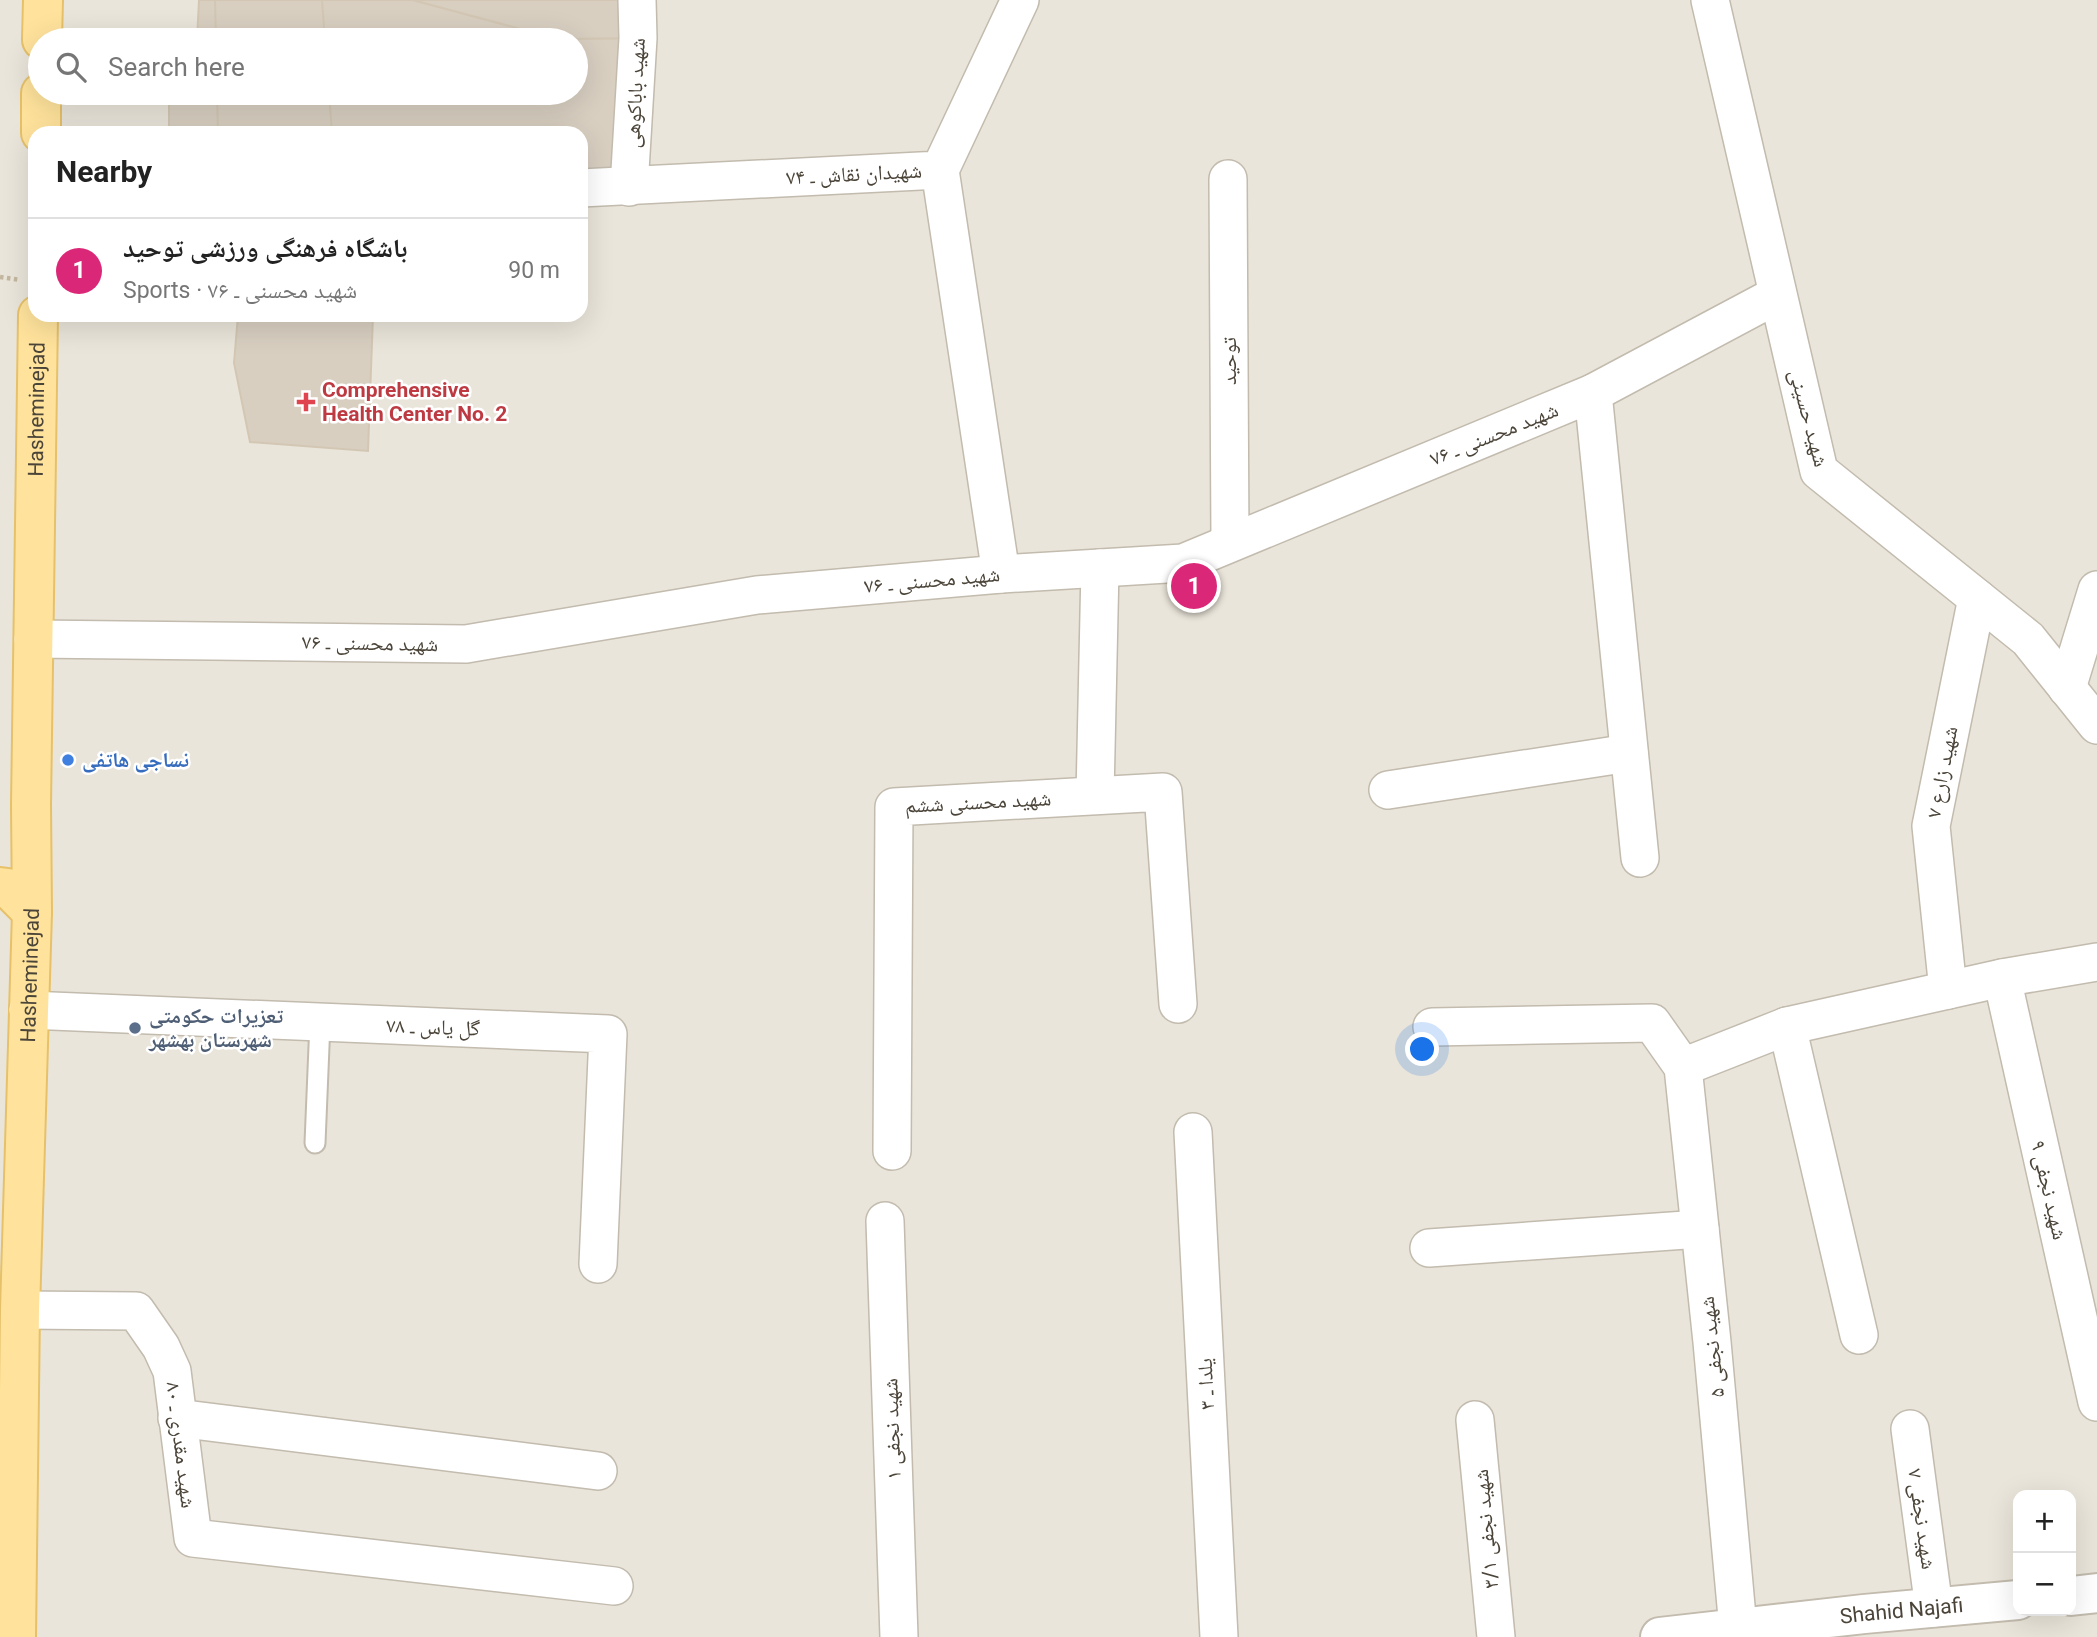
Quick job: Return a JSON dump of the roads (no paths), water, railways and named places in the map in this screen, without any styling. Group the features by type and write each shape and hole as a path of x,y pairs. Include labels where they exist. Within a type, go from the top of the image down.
{"main road":[{"path":"42,28 43,0"},
{"path":"41,105 41,126"},
{"name":"Hasheminejad","path":"16,1637 20,1310 32,912 38,322"},
{"path":"0,793 5,791 11,768 35,542"},
{"path":"0,887 8,888 32,912"}],"street":[{"name":"شهید باباکوهی","path":"629,187 638,38 637,0"},
{"name":"شهیدان نقاش ـ ۷۴","path":"588,188 940,170 1020,0"},
{"name":"شهید حسینی","path":"1710,0 1819,471 2028,639 2097,724"},
{"path":"940,170 1001,574"},
{"name":"توحید","path":"1228,179 1230,542"},
{"name":"شهید محسنی ـ ۷۶","path":"33,639 466,644 757,595 1001,574 1183,563 1593,393 1777,295"},
{"path":"1593,393 1640,858"},
{"path":"1100,568 1096,795 1163,792 1178,1004"},
{"path":"2067,688 2097,590"},
{"name":"شهید زارع ۷","path":"1948,990 1931,826 1977,598"},
{"path":"1388,790 1629,753"},
{"name":"شهید محسنی ششم","path":"892,1151 894,807 1096,795"},
{"path":"1432,1027 1652,1023 1683,1067 1787,1026 2002,978 2097,962"},
{"name":"شهید نجفی ۹","path":"2002,978 2097,1402"},
{"name":"گل یاس ـ ۷۸","path":"28,1010 608,1034 598,1264"},
{"path":"1787,1026 1858,1335"},
{"name":"شهید نجفی ۵","path":"1683,1067 1700,1229 1722,1632"},
{"name":"یلدا ـ ۳","path":"1193,1132 1219,1637"},
{"name":"شهید نجفی ۱","path":"885,1221 899,1637"},
{"path":"1429,1248 1700,1229"},
{"name":"شهید مقدری ـ ۸۰","path":"20,1310 136,1311 161,1347 172,1371 193,1538 614,1586"},
{"path":"177,1418 598,1471"},
{"name":"شهید نجفی ۳/۱","path":"1475,1420 1496,1637"},
{"name":"شهید نجفی ۷","path":"1910,1429 1934,1608"},
{"path":"2076,1595 2097,1593"},
{"name":"Shahid Najafi","path":"1660,1637 1865,1625 1934,1608 2013,1600"}],"lane":[{"path":"315,1143 320,1022"}],"place":[{"name":"Comprehensive Health Center No. 2","path":"306,402"},
{"name":"باشگاه فرهنگی ورزشی توحید","path":"1194,586"},
{"name":"نساجی هاتفی","path":"68,760"},
{"name":"تعزیرات حکومتی شهرستان بهشهر","path":"135,1028"}]}
